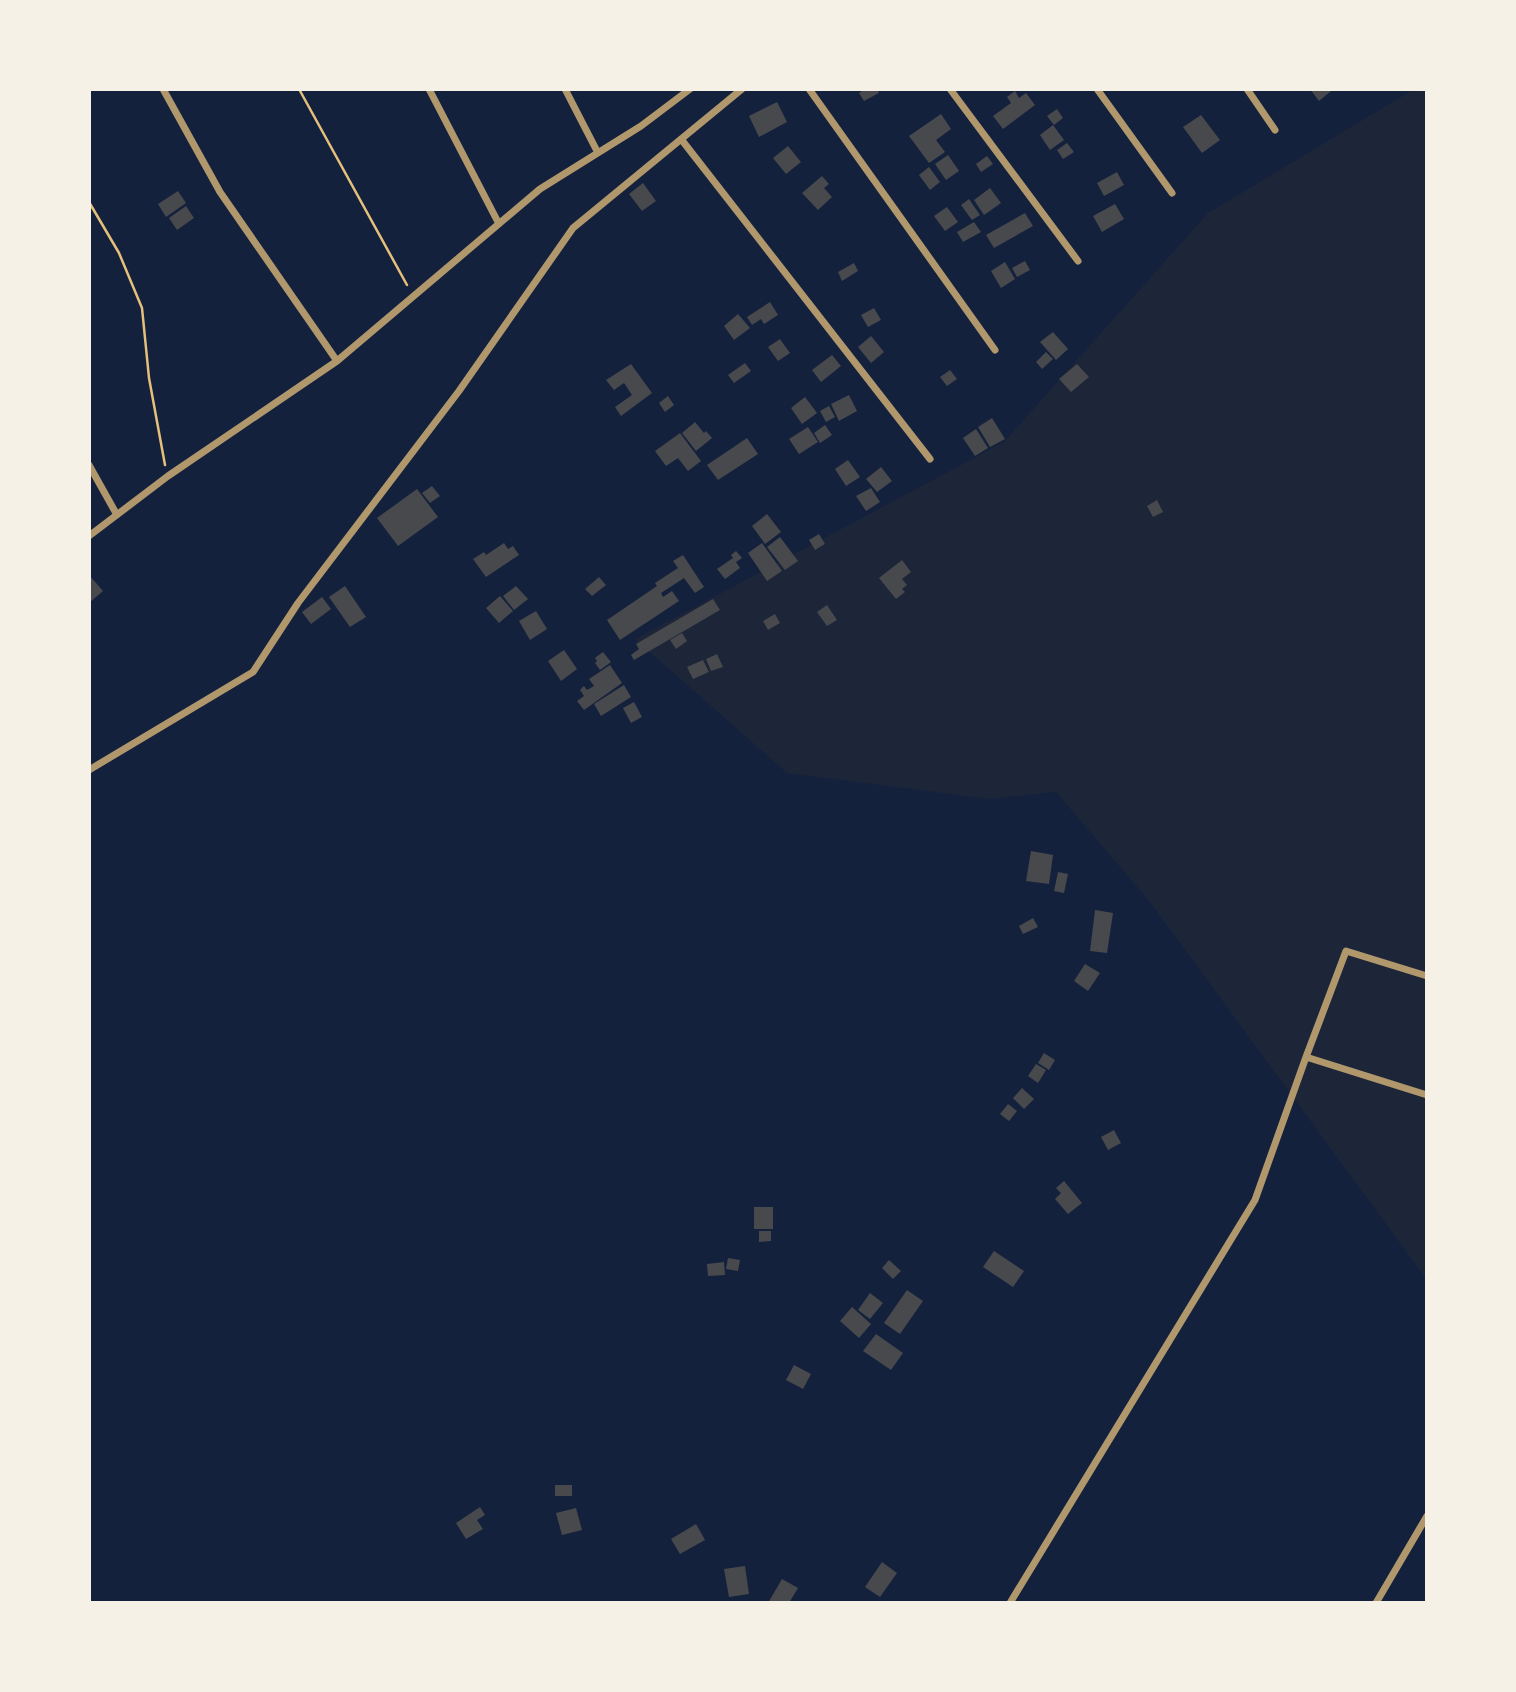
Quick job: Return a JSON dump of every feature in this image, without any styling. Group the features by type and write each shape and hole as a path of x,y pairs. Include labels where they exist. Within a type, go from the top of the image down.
{"street":[{"path":"163,89 220,192 337,360"},
{"path":"429,89 499,224"},
{"path":"565,89 598,153"},
{"path":"89,536 168,476 337,360 540,189 642,126 690,89"},
{"path":"89,770 253,672 298,603 459,390 573,228 742,89"},
{"path":"809,89 995,350"},
{"path":"950,89 1078,261"},
{"path":"1097,89 1172,193"},
{"path":"1247,89 1275,130"},
{"path":"681,139 930,459"},
{"path":"89,465 117,515"},
{"path":"1010,1603 1255,1200 1346,951 1427,976"},
{"path":"1306,1057 1427,1095"},
{"path":"1376,1603 1427,1516"}],"path":[{"path":"299,89 413,296"},
{"path":"89,202 119,253 142,308 149,378 168,476"}],"shaded area":[{"path":"1414,89 1427,89 1427,1280 1150,902 1056,792 989,799 787,773 635,639 1004,442 1208,213"}],"building":[{"path":"865,89 877,89 879,93 864,101 859,93"},
{"path":"1310,89 1329,89 1331,91 1319,101"},
{"path":"1015,91 1019,98 1026,93 1035,105 1003,129 993,116 1011,103 1007,97"},
{"path":"777,102 787,122 759,137 749,116"},
{"path":"1057,109 1063,118 1054,125 1047,116"},
{"path":"941,114 951,129 936,140 945,152 929,163 909,136"},
{"path":"1201,115 1220,140 1202,153 1183,127"},
{"path":"1053,125 1064,140 1050,150 1040,135"},
{"path":"1067,143 1074,152 1063,159 1057,150"},
{"path":"788,146 801,162 786,174 773,158"},
{"path":"948,155 959,171 946,180 935,164"},
{"path":"987,156 993,164 981,172 976,164"},
{"path":"929,167 940,182 930,190 919,175"},
{"path":"1117,172 1124,185 1104,196 1097,183"},
{"path":"822,176 829,184 824,188 832,197 818,210 802,193"},
{"path":"643,183 656,201 642,211 629,194"},
{"path":"990,188 1001,203 984,215 974,200"},
{"path":"178,191 186,203 166,217 158,204"},
{"path":"969,199 980,215 972,220 961,205"},
{"path":"1115,204 1124,219 1102,232 1093,216"},
{"path":"186,206 194,218 177,230 169,218"},
{"path":"947,207 958,222 945,231 934,216"},
{"path":"1025,213 1033,226 994,248 986,235"},
{"path":"974,222 981,232 963,242 957,232"},
{"path":"1025,261 1030,270 1017,277 1012,268"},
{"path":"1005,262 1015,279 1001,288 991,271"},
{"path":"854,263 858,271 842,281 838,272"},
{"path":"770,302 778,315 764,324 761,319 752,325 747,317"},
{"path":"874,308 881,320 868,327 861,315"},
{"path":"738,314 750,328 734,340 724,326"},
{"path":"1053,332 1068,349 1056,360 1040,342"},
{"path":"871,336 884,352 871,363 858,347"},
{"path":"780,339 790,353 778,361 768,347"},
{"path":"1046,352 1053,359 1042,369 1036,362"},
{"path":"832,355 841,366 821,382 812,370"},
{"path":"745,363 751,371 734,383 728,375"},
{"path":"631,364 652,393 621,416 615,407 632,395 624,383 614,390 606,380"},
{"path":"1077,364 1089,377 1071,392 1059,379"},
{"path":"950,370 957,379 947,386 940,377"},
{"path":"849,395 857,411 839,421 831,404"},
{"path":"668,396 674,405 665,412 659,403"},
{"path":"805,397 817,413 802,424 791,408"},
{"path":"829,406 835,417 826,422 820,411"},
{"path":"992,418 1005,439 990,447 978,427"},
{"path":"695,422 712,438 696,451 682,433"},
{"path":"825,425 832,435 820,443 814,433"},
{"path":"808,427 818,442 799,454 789,439"},
{"path":"976,429 988,448 975,456 963,438"},
{"path":"680,433 701,461 688,471 678,458 666,466 655,451"},
{"path":"747,438 758,454 718,480 707,465"},
{"path":"848,460 860,477 846,486 835,469"},
{"path":"881,467 892,481 877,492 866,479"},
{"path":"432,486 440,496 430,503 422,493"},
{"path":"871,488 880,502 866,511 856,496"},
{"path":"417,489 438,517 398,546 377,518"},
{"path":"1157,500 1163,512 1153,517 1147,506"},
{"path":"767,514 781,532 765,544 752,526"},
{"path":"819,534 825,544 815,550 809,540"},
{"path":"780,537 798,561 785,570 767,547"},
{"path":"504,543 508,549 513,546 519,555 486,577 473,559 484,552 486,555"},
{"path":"762,543 782,571 767,581 748,553"},
{"path":"736,551 742,558 736,562 740,568 725,579 717,569 733,558 731,555"},
{"path":"683,555 704,587 695,593 684,578 661,593 663,597 672,591 679,601 620,640 607,620 657,586 655,583 678,568 673,561"},
{"path":"902,560 911,572 902,579 907,585 902,589 905,592 896,599 879,578"},
{"path":"89,575 103,591 89,603"},
{"path":"599,577 606,585 592,596 585,589"},
{"path":"345,586 366,617 350,627 329,597"},
{"path":"516,586 528,599 514,610 503,596"},
{"path":"500,596 513,611 499,623 486,608"},
{"path":"322,597 331,609 311,624 302,612"},
{"path":"713,599 720,610 634,660 631,655 639,649 636,644"},
{"path":"827,605 837,620 827,626 817,612"},
{"path":"536,611 547,629 530,640 519,621"},
{"path":"775,614 780,623 768,630 763,621"},
{"path":"682,633 687,641 676,649 670,640"},
{"path":"564,650 577,669 561,681 548,661"},
{"path":"603,652 611,662 600,670 595,658"},
{"path":"717,654 723,667 711,671 706,659"},
{"path":"703,660 709,672 693,679 687,667"},
{"path":"610,665 622,683 584,710 577,701 584,696 580,690 584,686 587,690 594,686 589,679"},
{"path":"624,685 631,697 601,716 594,704"},
{"path":"634,702 642,717 631,723 623,708"},
{"path":"1031,851 1053,855 1049,884 1026,881"},
{"path":"1058,872 1068,874 1064,893 1054,891"},
{"path":"1095,910 1113,913 1107,953 1090,951"},
{"path":"1033,918 1038,927 1023,934 1019,926"},
{"path":"1085,964 1100,973 1088,991 1074,981"},
{"path":"1044,1053 1055,1060 1049,1070 1038,1063"},
{"path":"1036,1064 1046,1070 1038,1083 1028,1076"},
{"path":"1022,1088 1034,1099 1024,1109 1013,1098"},
{"path":"1008,1104 1017,1111 1009,1121 1000,1114"},
{"path":"1114,1130 1121,1143 1108,1150 1101,1137"},
{"path":"1064,1181 1082,1203 1068,1214 1055,1199 1061,1193 1056,1188"},
{"path":"754,1207 773,1207 773,1229 754,1229"},
{"path":"759,1231 771,1231 771,1241 759,1242"},
{"path":"994,1251 1024,1271 1013,1287 983,1267"},
{"path":"728,1258 740,1260 738,1271 726,1269"},
{"path":"889,1260 901,1271 893,1279 882,1268"},
{"path":"724,1262 725,1275 708,1276 707,1264"},
{"path":"907,1290 923,1301 900,1334 884,1323"},
{"path":"870,1293 883,1303 870,1319 858,1310"},
{"path":"852,1307 871,1324 859,1338 840,1321"},
{"path":"876,1334 903,1353 891,1370 863,1351"},
{"path":"794,1365 811,1374 803,1389 786,1380"},
{"path":"555,1485 572,1485 572,1496 555,1496"},
{"path":"480,1507 485,1515 477,1520 483,1529 466,1539 456,1523"},
{"path":"576,1508 582,1530 562,1535 556,1513"},
{"path":"696,1524 705,1540 680,1554 671,1539"},
{"path":"882,1562 897,1573 880,1597 865,1587"},
{"path":"745,1566 749,1594 729,1597 724,1569"},
{"path":"782,1579 798,1588 789,1603 768,1603"}]}
